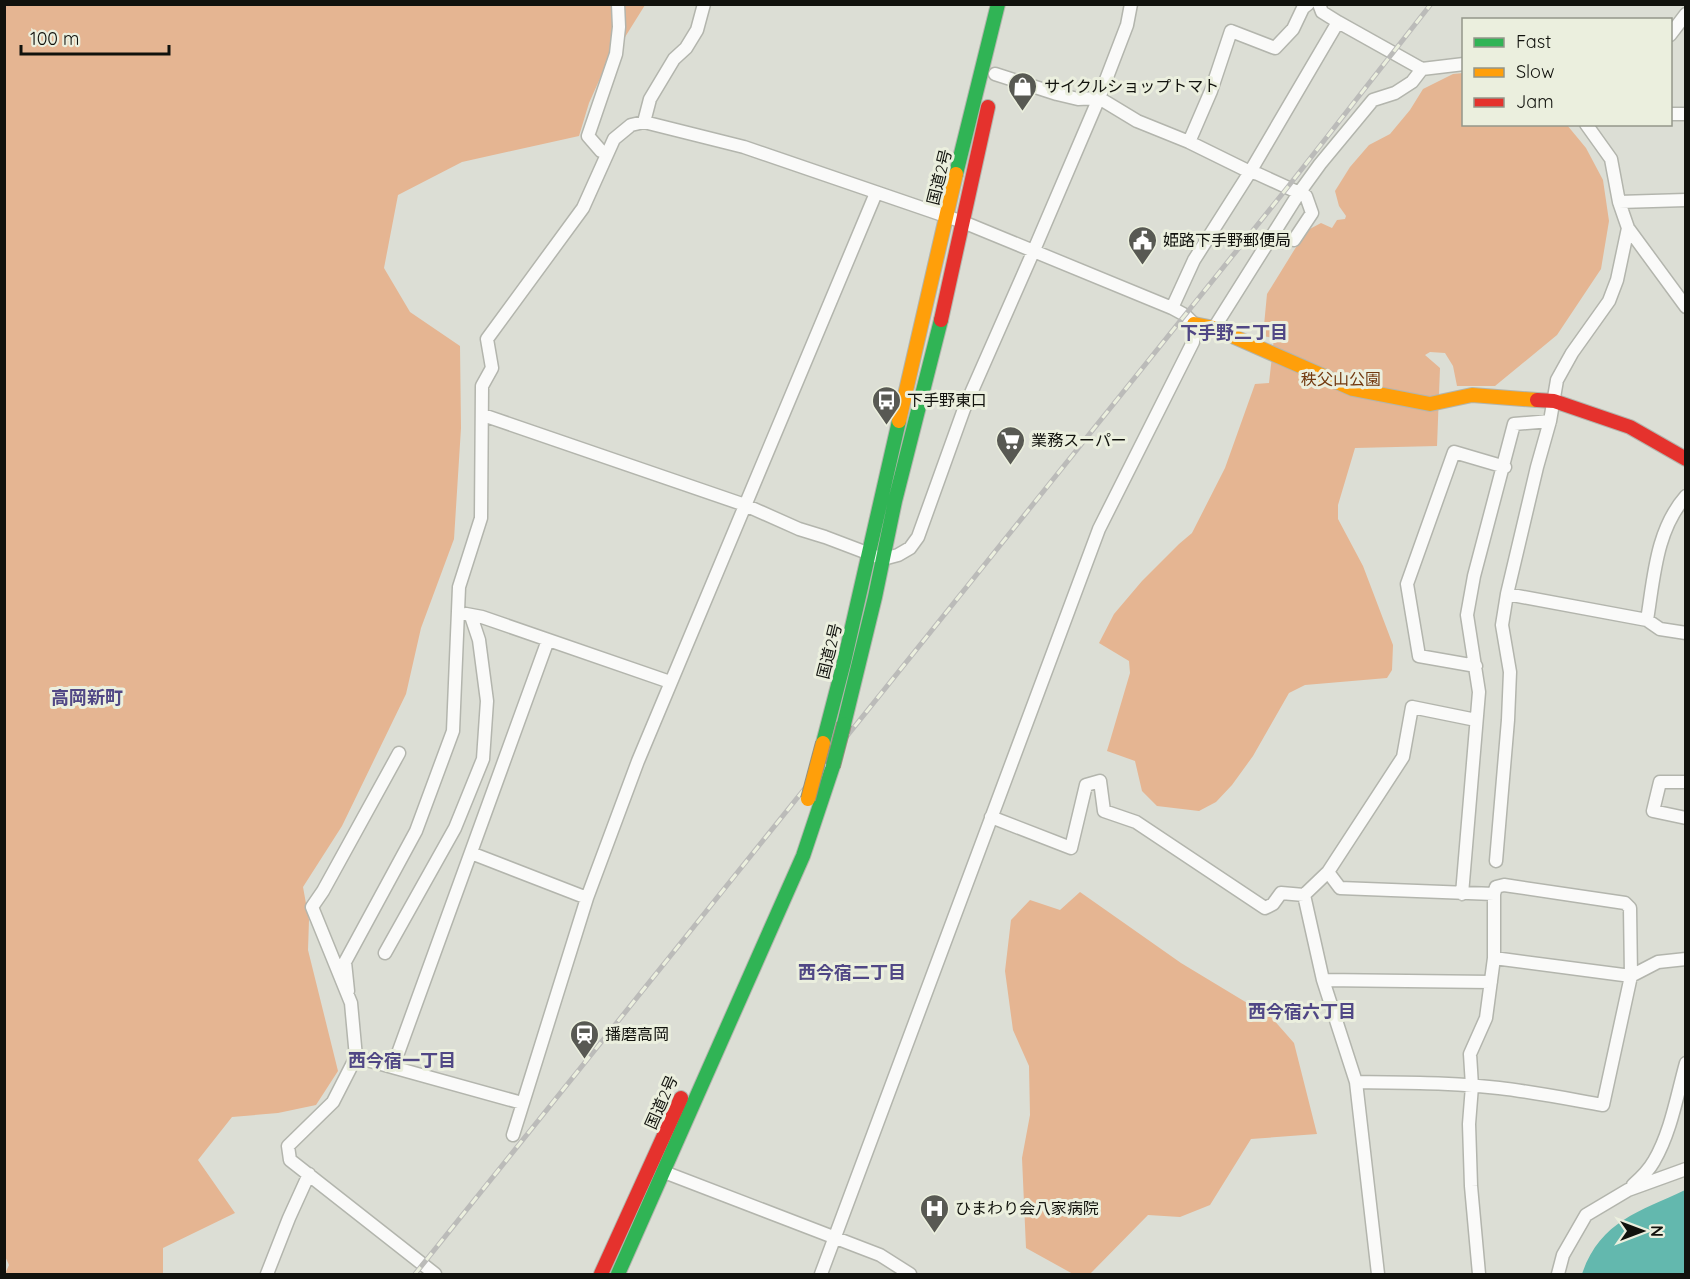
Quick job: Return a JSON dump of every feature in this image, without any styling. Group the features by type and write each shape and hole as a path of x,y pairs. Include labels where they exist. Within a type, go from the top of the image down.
{"main road":[{"name":"国道2号","path":"600,1275 772,896 790,853 808,799 869,554 946,216 998,4"},
{"name":"国道2号","path":"618,1275 802,856 833,766 963,222 994,79"},
{"path":"1194,324 1214,328 1353,389 1430,404 1472,395 1554,401 1630,427 1686,459"}],"street":[{"path":"607,154 601,151 588,136 616,54 619,27 618,4"},
{"path":"644,122 650,99 674,59 686,48 698,30 704,4"},
{"path":"483,415 745,505 799,529 883,559 898,555 910,548 918,537 964,409 1099,98 1127,25 1131,4"},
{"path":"1189,142 1211,91 1231,31 1275,48 1293,29 1303,8 1308,4"},
{"path":"1319,4 1322,12 1422,69 1462,64"},
{"path":"1672,34 1686,14"},
{"path":"1172,308 1194,260 1250,172 1338,22"},
{"path":"1214,328 1299,193 1320,164 1373,100 1395,93 1412,82 1422,69"},
{"path":"994,79 1078,99 1099,98 1137,121 1189,142 1306,196 1312,213 1294,240"},
{"path":"435,1275 290,1160 288,1146 333,1102 356,1057 345,962 416,831 453,731 459,587 481,518 482,386 492,368 487,339 583,208 614,139 631,125 644,122 744,147 963,222 1172,308 1185,315 1194,324 1193,342 1099,529 820,1275"},
{"path":"1587,126 1611,159 1619,202 1628,228 1686,307"},
{"path":"513,1135 586,898 670,682 876,193"},
{"path":"1619,202 1686,200"},
{"path":"1496,861 1510,672 1502,625 1507,594 1550,421 1557,380 1572,353 1609,301 1617,280 1628,228"},
{"path":"1462,894 1479,692 1467,615 1474,576 1515,424 1550,421"},
{"path":"1476,666 1419,656 1407,584 1454,452 1505,467"},
{"path":"1647,620 1659,549 1666,526 1686,496"},
{"path":"1507,594 1647,620 1660,629 1686,633"},
{"path":"457,611 482,617 670,682"},
{"path":"385,953 455,828 483,759 487,701 479,640 471,616"},
{"path":"393,1067 548,640"},
{"path":"1304,895 1328,872 1403,757 1413,707 1476,720"},
{"path":"348,991 312,907 399,753"},
{"path":"990,817 1071,848 1086,785 1100,781 1104,811 1136,822 1147,832 1265,908 1273,904 1281,892 1304,895"},
{"path":"1686,782 1660,782 1653,811 1686,818"},
{"path":"471,853 586,898"},
{"path":"1328,872 1340,888 1494,894"},
{"path":"1356,1083 1433,1083 1472,1086 1499,1088 1604,1105 1632,976 1630,908 1625,903 1504,885 1497,887 1494,894 1494,958 1486,1018 1470,1054 1472,1086 1469,1124 1471,1186 1479,1275"},
{"path":"1304,895 1323,980 1356,1083 1378,1275"},
{"path":"1494,958 1632,976 1658,962 1686,959"},
{"path":"1323,980 1491,982"},
{"path":"356,1057 522,1103"},
{"path":"1628,1190 1647,1172 1655,1160 1666,1135 1686,1063"},
{"path":"1558,1275 1563,1255 1586,1215 1628,1190 1686,1169"},
{"path":"664,1172 880,1255 910,1275"},
{"path":"267,1275 309,1174"}],"green space":[{"path":"5,5 645,5 602,74 589,103 579,136 462,162 398,195 384,268 410,312 460,346 461,428 454,539 421,628 406,694 342,826 303,887 309,920 308,950 338,1071 316,1105 278,1113 232,1117 198,1160 235,1213 163,1248 163,1274 5,1274 9,1265 4,1254"},
{"name":"秩父山公園","path":"1462,73 1462,126 1568,126 1586,148 1603,180 1609,221 1601,269 1557,335 1495,386 1457,386 1453,366 1445,353 1430,352 1425,355 1440,368 1437,446 1355,448 1338,505 1338,519 1363,566 1393,645 1392,670 1387,678 1305,685 1289,693 1253,756 1232,785 1216,802 1199,811 1157,806 1142,791 1135,761 1107,751 1130,673 1129,661 1099,643 1114,614 1142,581 1192,533 1225,468 1255,384 1269,383 1274,338 1263,336 1267,294 1306,231 1321,223 1332,228 1337,220 1345,219 1346,216 1339,206 1335,191 1350,167 1369,145 1390,134 1410,110 1423,89 1453,74"},
{"path":"1080,892 1181,963 1272,1018 1294,1043 1317,1134 1251,1139 1210,1205 1180,1217 1148,1215 1090,1274 1073,1274 1026,1248 1022,1158 1030,1115 1029,1066 1013,1030 1005,971 1011,920 1030,900 1060,910"}],"water":[{"path":"1685,1190 1685,1274 1582,1274 1590,1256 1610,1230 1637,1212"}],"railway":[{"path":"415,1274 1287,188 1431,4"}],"traffic: fast":[{"path":"956,174 998,4"},
{"path":"844,724 875,597 895,501 941,320"},
{"path":"823,743 844,662 899,421"},
{"path":"833,766 844,724"},
{"path":"618,1274 803,856 833,766"}],"traffic: slow":[{"path":"899,421 956,174"},
{"path":"1194,324 1214,328 1353,389 1430,404 1472,395 1537,400"},
{"path":"808,799 823,743"}],"traffic: jam":[{"path":"941,320 988,107"},
{"path":"1537,400 1554,401 1630,427 1686,459"},
{"path":"601,1274 681,1098"}],"place":[{"name":"サイクルショップトマト","path":"1023,112"},
{"name":"姫路下手野郵便局","path":"1142,266"},
{"name":"下手野東口","path":"886,426"},
{"name":"業務スーパー","path":"1010,466"},
{"name":"播磨高岡","path":"584,1060"},
{"name":"ひまわり会八家病院","path":"934,1234"}],"district":[{"name":"下手野二丁目","path":"1234,333"},
{"name":"高岡新町","path":"87,698"},
{"name":"西今宿二丁目","path":"852,973"},
{"name":"西今宿六丁目","path":"1302,1012"},
{"name":"西今宿一丁目","path":"402,1061"}]}
